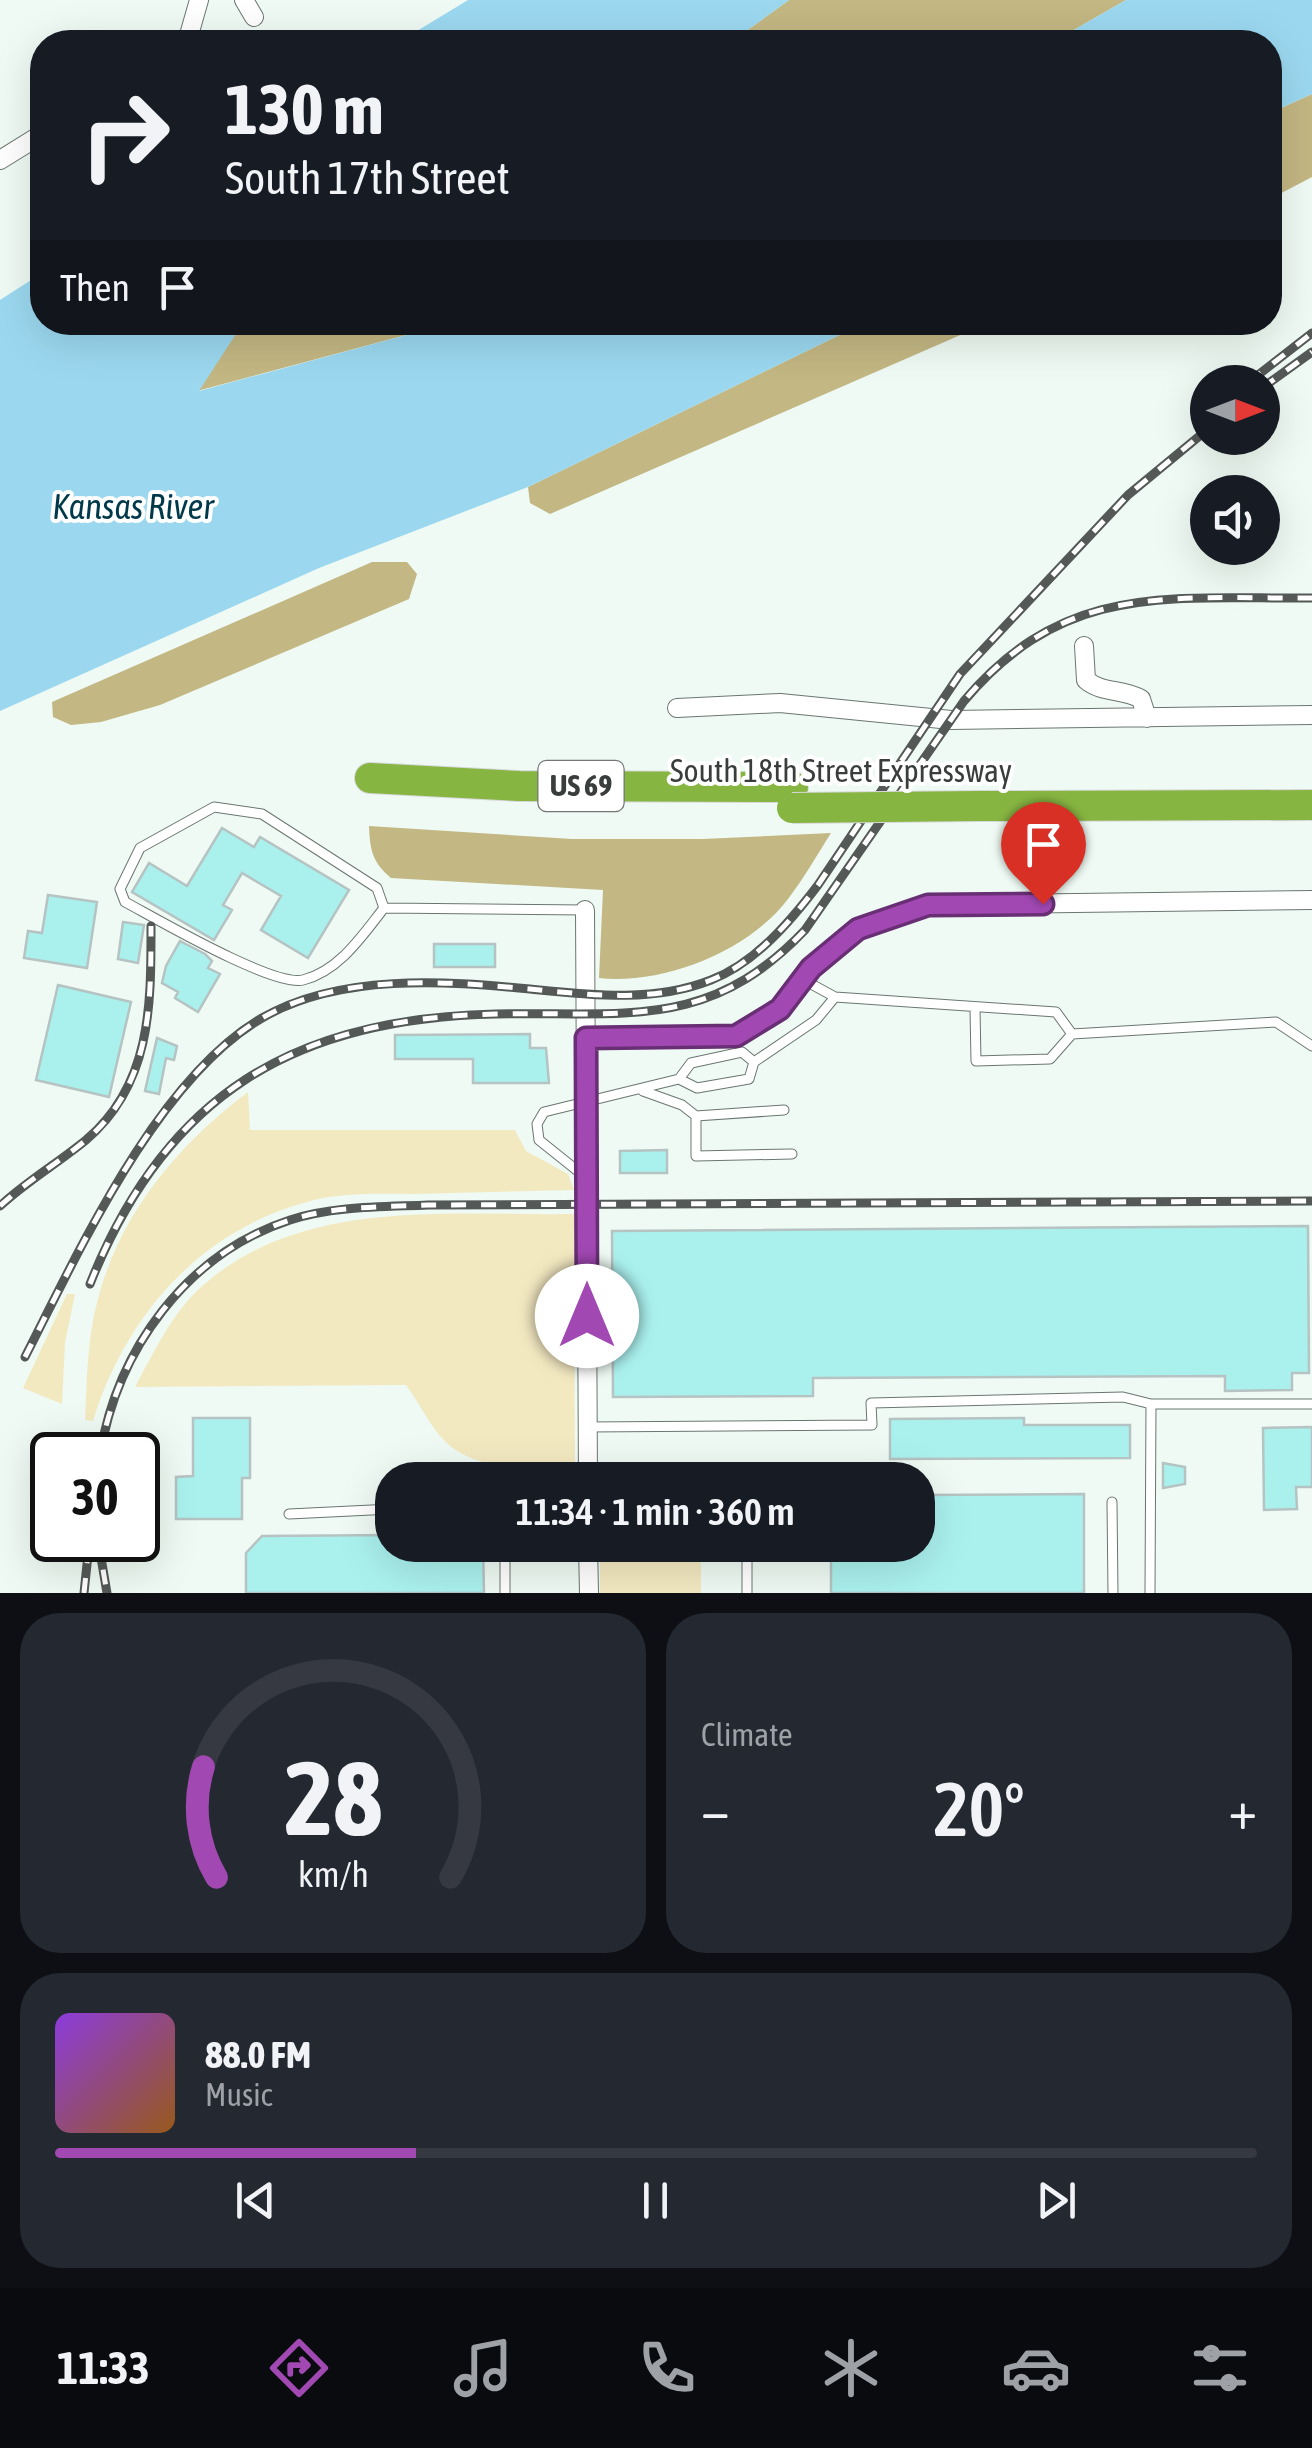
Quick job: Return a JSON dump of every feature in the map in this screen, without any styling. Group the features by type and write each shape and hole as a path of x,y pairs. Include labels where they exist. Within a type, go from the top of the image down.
{"highway":[{"name":"South 18th Street Expressway","path":"370,789 793,798 1312,785"},
{"name":"South 18th Street Expressway","path":"978,796 1312,805"}],"street":[{"path":"190,30 199,0"},
{"path":"244,0 254,18"},
{"path":"0,160 30,141"},
{"path":"1084,646 1086,680 1097,690 1129,692 1141,699 1147,718"},
{"path":"678,708 780,702 885,710 928,718 1312,716"},
{"path":"586,1038 736,1036 780,1009 802,979 858,929 928,905 1312,900"},
{"path":"586,910 588,1462"},
{"path":"588,1562 589,1593"}],"lane":[{"path":"384,908 377,888 262,814 234,808 214,807 140,848 120,889 125,902 269,975 300,981 330,969 384,908 586,910"},
{"path":"802,979 835,997 1056,1012 1072,1034"},
{"path":"586,1178 539,1140 537,1124 544,1112 680,1080 697,1088 748,1079 754,1062 816,1020 835,997"},
{"path":"975,1009 976,1061 1050,1059 1072,1034 1276,1022 1312,1046"},
{"path":"680,1080 691,1063 742,1052 754,1062"},
{"path":"640,1090 682,1105 696,1116 784,1110"},
{"path":"696,1116 696,1156 792,1154"},
{"path":"588,1427 872,1425 871,1403 1123,1397 1151,1404 1312,1404"},
{"path":"1150,1593 1151,1404"},
{"path":"1112,1502 1112,1593"},
{"path":"288,1514 375,1510"},
{"path":"505,1562 505,1593"},
{"path":"747,1562 747,1593"}],"shaded area":[{"path":"789,0 1126,0 1074,30 749,29"},
{"path":"1312,94 1312,177 1282,193 1282,108"},
{"path":"235,335 406,335 197,391"},
{"path":"839,335 960,335 550,514 530,503 528,487"},
{"path":"372,562 407,562 417,574 409,599 160,705 101,722 71,725 53,717 52,702"},
{"path":"369,826 572,839 703,839 831,833 788,899 751,934 703,961 624,979 599,978 603,890 391,878 373,855"},
{"path":"248,1092 250,1130 515,1130 526,1151 568,1174 574,1190 347,1195 307,1202 268,1215 232,1234 172,1283 125,1347 93,1421 85,1420 94,1314 121,1238 137,1209 176,1158"},
{"path":"426,1214 574,1214 575,1462 483,1462 469,1457 441,1437 406,1385 135,1387 187,1301 237,1260 280,1239 327,1225"},
{"path":"67,1294 75,1294 65,1343 62,1404 23,1388"},
{"path":"600,1562 701,1562 701,1593 600,1593"}],"water":[{"path":"468,0 789,0 747,30 419,30"},
{"path":"1126,0 1312,0 1312,94 1282,108 1282,30 1074,30"},
{"name":"Kansas River","path":"30,281 30,335 235,335 199,391 407,335 839,335 528,487 319,568 0,711 0,300"}],"building":[{"path":"222,828 254,847 260,837 349,890 308,958 261,930 281,896 242,873 223,905 232,910 214,940 132,892 149,863 187,886"},
{"path":"48,895 97,902 87,968 24,958 28,931 42,933"},
{"path":"123,922 144,925 138,963 118,959"},
{"path":"180,941 205,954 212,961 208,968 220,974 198,1012 175,998 178,992 162,983 166,966"},
{"path":"434,944 495,944 495,967 434,967"},
{"path":"58,985 131,1002 109,1097 36,1080"},
{"path":"530,1034 530,1048 546,1048 549,1083 473,1083 473,1059 395,1059 395,1035"},
{"path":"157,1038 177,1046 174,1060 166,1058 159,1094 145,1091"},
{"path":"667,1150 667,1173 620,1173 620,1151"},
{"path":"1308,1226 1309,1373 1292,1373 1292,1390 1225,1391 1225,1376 813,1378 813,1396 613,1397 612,1231"},
{"path":"193,1418 250,1418 250,1478 242,1478 242,1519 176,1519 176,1477 193,1476"},
{"path":"1024,1418 1024,1425 1130,1425 1130,1458 890,1459 890,1419"},
{"path":"1312,1427 1312,1487 1296,1487 1297,1509 1264,1510 1263,1428"},
{"path":"1163,1463 1185,1467 1185,1484 1163,1488"},
{"path":"1084,1494 1084,1593 831,1593 831,1562 935,1562 935,1495"},
{"path":"375,1535 375,1562 483,1562 484,1593 246,1593 246,1553 262,1536"}],"railway":[{"path":"1271,365 1312,333"},
{"path":"1280,375 1312,352"},
{"path":"25,1357 96,1219 155,1124 188,1082 224,1046 262,1018 325,993 393,984 463,984 598,995 667,992 727,973 757,952 818,885 960,674 1128,495 1190,444"},
{"path":"90,1284 121,1218 157,1163 198,1117 245,1080 299,1051 358,1031 424,1019 662,1009 698,1001 734,986 769,963 805,930 964,701 1002,662 1041,634 1081,616 1166,599 1312,598"},
{"path":"0,1206 86,1140 124,1094 136,1068 148,1013 151,926"},
{"path":"105,1432 122,1379 162,1311 219,1256 253,1236 306,1215 428,1205 1312,1201"},
{"path":"84,1593 87,1562"},
{"path":"102,1562 107,1593"}],"route":[{"path":"587,1316 586,1038 736,1036 780,1009 811,968 858,929 928,905 1043,904"}]}
